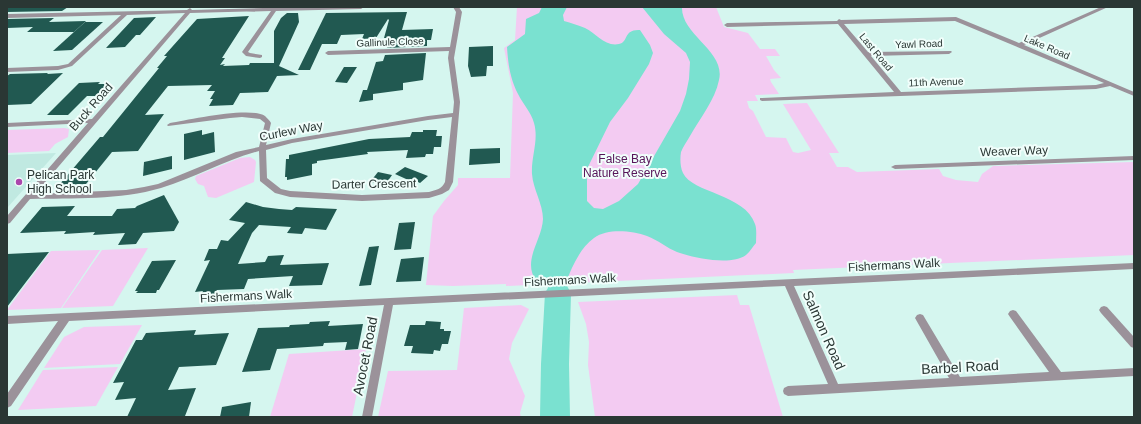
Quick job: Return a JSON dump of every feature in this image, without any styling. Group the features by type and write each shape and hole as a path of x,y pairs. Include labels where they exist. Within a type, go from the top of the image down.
{"street":[{"path":"7,16 126,13 191,9 361,7"},
{"path":"456,7 459,12 451,58 457,102 456,115"},
{"path":"1020,46 1105,7"},
{"name":"Buck Road","path":"7,221 191,9"},
{"path":"260,56 248,55 245,52 275,9"},
{"path":"7,70 58,68 70,65 126,13"},
{"name":"Lake Road","path":"839,21 953,18 962,20 1134,94"},
{"path":"727,24 839,21"},
{"name":"Last Road","path":"839,21 899,94"},
{"name":"Gallinule Close","path":"328,53 453,49"},
{"name":"Yawl Road","path":"866,54 948,52"},
{"name":"11th Avenue","path":"762,98 1096,87 1110,84"},
{"name":"Darter Crescent","path":"262,148 263,179 278,191 300,196 362,198 429,195 442,190 449,182 456,115"},
{"name":"Curlew Way","path":"27,197 126,193 144,190 160,186 239,154 262,148 292,141 404,122 456,115"},
{"path":"170,125 213,118 259,116 265,119 268,123 262,148"},
{"path":"7,125 93,122"},
{"name":"Weaver Way","path":"895,166 1134,158"},
{"name":"Fishermans Walk","path":"7,320 578,291 788,283 1134,266"},
{"name":"Salmon Road","path":"788,283 835,388"},
{"name":"Avocet Road","path":"367,417 390,301"},
{"path":"1104,310 1134,344"},
{"path":"1013,314 1058,376"},
{"path":"7,403 66,317"},
{"path":"920,318 957,382"},
{"name":"Barbel Road","path":"788,391 1134,372"}],"shaded area":[{"path":"542,7 567,7 563,15 564,21 585,28 605,42 609,43 622,43 631,31 640,30 650,45 653,53 649,64 628,98 610,122 587,169 587,201 594,208 603,209 619,201 638,184 680,111 689,79 690,62 686,53 664,34 642,7 682,7 688,26 716,60 719,70 719,80 707,109 681,152 681,168 688,180 741,206 749,214 756,226 756,243 746,255 731,260 712,260 693,257 677,252 647,236 620,231 600,235 589,242 577,258 566,282 537,282 531,266 542,227 543,213 532,174 536,136 531,115 520,98 511,77 507,47 525,34 526,19 539,13"},
{"name":"Pelican Park High School","path":"56,153 7,208 7,155"}],"green space":[{"name":"False Bay Nature Reserve","path":"517,7 716,7 724,27 748,33 760,49 775,49 780,56 766,56 774,70 781,78 770,79 779,94 755,95 758,101 747,101 749,108 753,111 766,137 786,138 793,152 798,153 811,150 783,104 807,103 839,153 829,153 837,167 848,167 857,172 939,169 943,176 956,180 978,182 982,174 993,166 1134,162 1134,255 793,270 794,273 506,286 506,284 453,286 426,285 433,216 458,185 458,178 510,178 513,93 504,48 515,40"},
{"path":"69,129 68,137 55,144 49,151 7,153 7,130"},
{"path":"250,157 256,162 254,182 216,198 208,197 204,186 198,184 195,179 196,176 240,158"},
{"path":"148,248 113,306 62,308 102,250"},
{"path":"100,250 61,308 7,310 51,251"},
{"path":"737,295 740,305 749,305 783,417 595,417 588,365 589,342 586,324 578,302"},
{"path":"521,305 529,309 512,343 509,359 525,396 520,413 521,417 378,417 388,371 457,370 464,308"},
{"path":"142,325 120,364 44,368 64,337 84,327"},
{"path":"366,349 352,417 270,417 289,354"},
{"path":"118,367 96,406 18,410 43,370"}],"building":[{"path":"7,7 68,7 62,11 7,12"},
{"path":"407,12 402,30 433,29 431,40 427,40 427,46 387,48 390,38 384,38 388,19 376,38 362,39 364,34 341,35 337,44 322,44 310,70 298,70 326,13"},
{"path":"287,13 298,13 299,22 279,66 299,75 277,76 268,92 240,93 233,105 209,106 213,99 210,99 215,91 207,91 212,85 168,86 145,115 164,114 138,151 112,152 86,184 59,185 100,137 103,137 159,68 157,68 167,56 164,56 197,19 249,16 222,58 225,58 220,65 249,65 250,63 274,63 274,31 281,18"},
{"path":"156,17 140,35 136,35 125,47 106,48 134,18"},
{"path":"54,18 49,22 86,21 74,32 27,32 33,27 7,28 7,19"},
{"path":"85,22 103,22 72,50 53,51"},
{"path":"493,46 493,66 487,66 486,76 471,77 468,66 469,47"},
{"path":"426,53 423,80 403,83 403,90 373,94 373,100 359,102 363,90 367,90 376,62 383,61 385,55"},
{"path":"344,67 357,67 347,83 335,82"},
{"path":"48,73 47,74 63,73 31,104 7,105 7,76 10,74"},
{"path":"100,82 98,84 108,84 97,96 87,96 68,115 47,115 79,83"},
{"path":"202,130 202,135 214,132 215,152 184,160 184,134"},
{"path":"423,130 437,130 436,136 442,136 441,147 434,147 433,154 426,154 425,157 406,158 408,150 367,152 368,154 317,161 317,163 312,164 312,175 287,180 287,177 285,177 286,159 289,159 289,155 369,139 410,137 412,132 423,132"},
{"path":"500,148 500,163 469,165 470,149"},
{"path":"172,156 172,169 143,176 144,162"},
{"path":"405,167 428,176 420,183 416,181 415,183 395,174"},
{"path":"378,172 392,175 385,185 370,182"},
{"path":"164,195 179,222 174,231 143,233 136,244 118,245 125,233 93,235 95,232 64,234 66,231 20,233 42,207 75,206 67,216 112,216 117,209 135,208"},
{"path":"246,202 263,207 292,210 296,207 337,209 326,230 305,228 302,234 287,233 291,227 259,225 252,233 238,264 265,262 268,256 284,255 280,265 329,263 322,285 289,286 293,276 248,279 244,289 217,290 215,295 201,295 203,291 195,292 210,260 204,261 209,249 217,249 221,240 228,241 245,223 229,220"},
{"path":"415,222 411,249 394,250 399,223"},
{"path":"379,246 371,285 359,286 369,247"},
{"path":"49,252 26,282 7,307 7,254"},
{"path":"424,257 421,281 396,282 401,259"},
{"path":"176,260 156,293 136,293 138,291 135,291 152,261"},
{"path":"330,321 328,326 363,324 358,349 345,350 347,342 324,343 323,346 277,349 270,370 242,372 258,328 289,327 290,325 309,324 310,322"},
{"path":"426,321 441,322 440,329 444,329 444,331 451,331 448,344 442,344 440,351 434,350 433,354 411,353 413,346 404,346 410,325 425,325"},
{"path":"196,330 194,335 229,333 216,365 179,367 168,390 196,388 185,416 127,417 136,398 115,400 124,382 113,383 136,340 142,340 146,333"},
{"path":"251,402 249,417 220,417 222,407"}],"waterway":[{"path":"558,278 558,293"},
{"path":"555,417 555,364 558,293"}],"place":[{"name":"Pelican Park High School","path":"19,182"}]}
